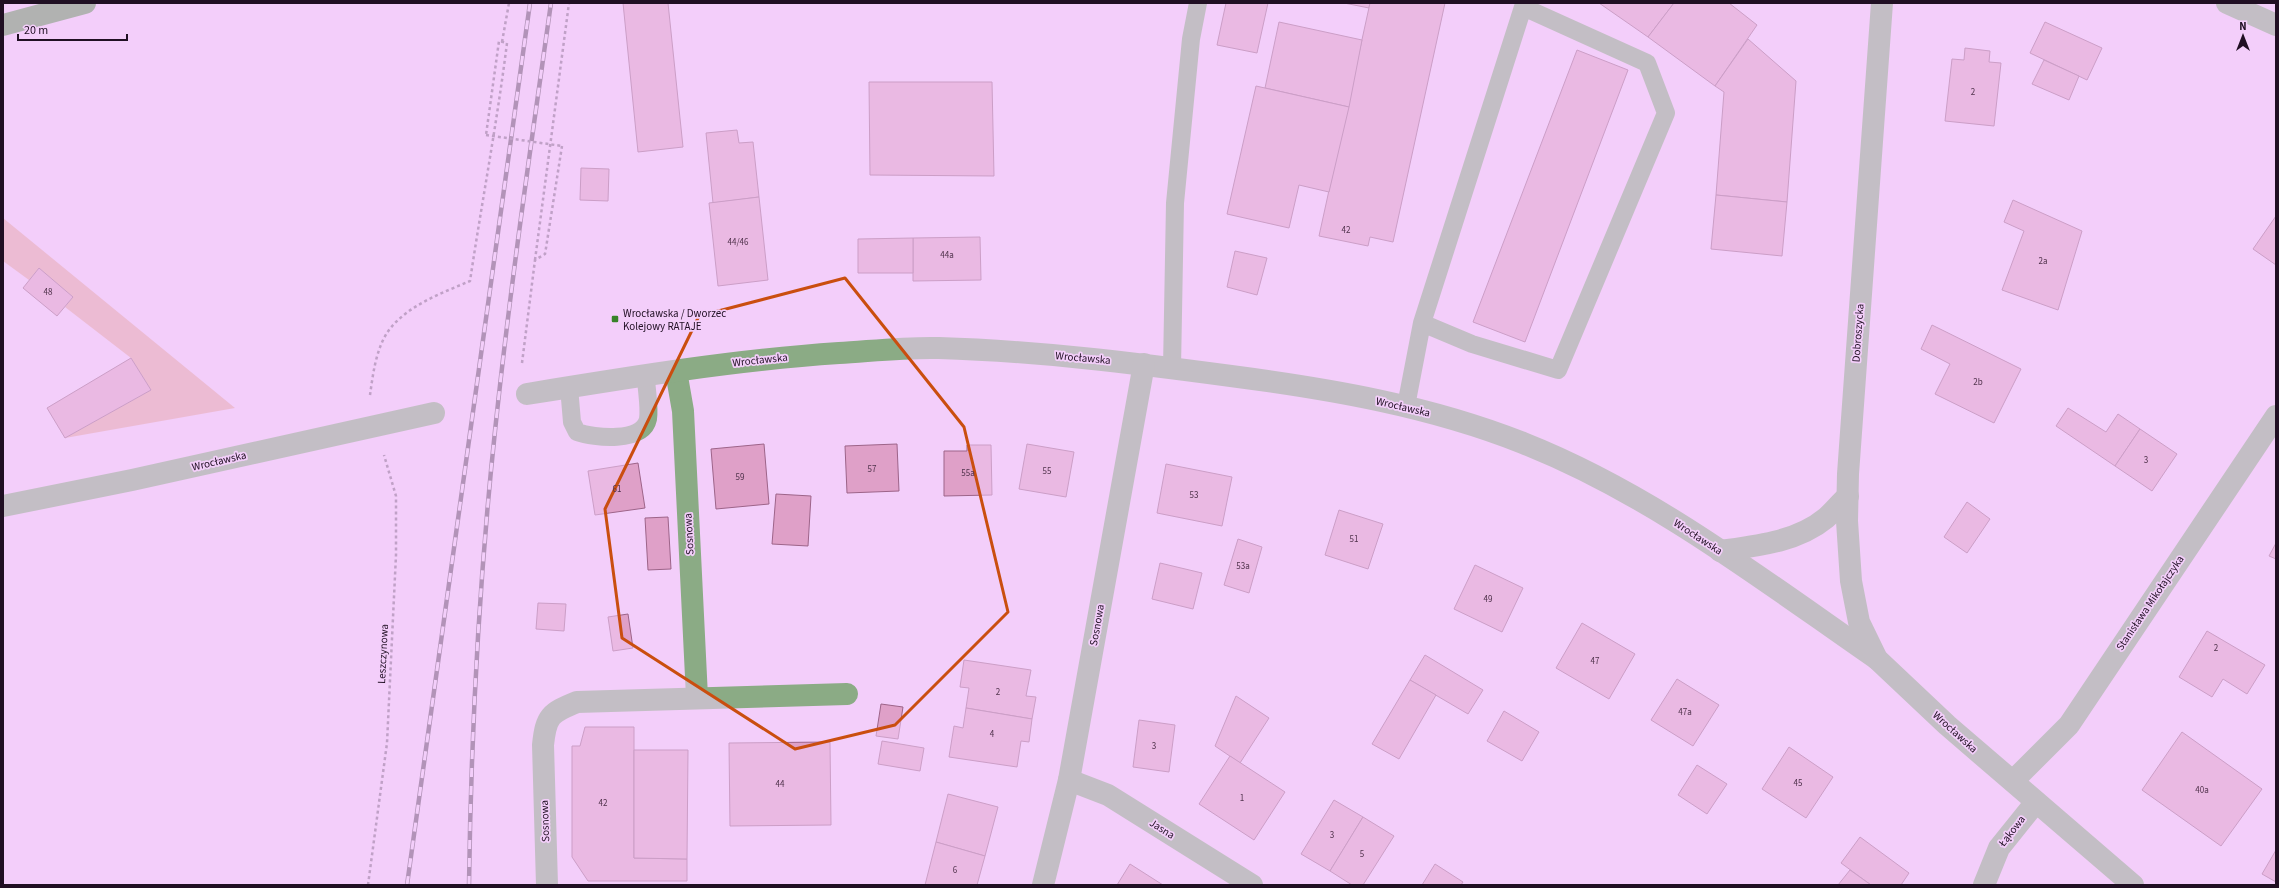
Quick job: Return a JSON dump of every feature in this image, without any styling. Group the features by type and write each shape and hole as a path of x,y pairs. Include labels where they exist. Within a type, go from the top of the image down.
{"main road":[{"path":"3,25 85,3"}],"street":[{"name":"Dobroszycka","path":"1877,659 1859,622 1851,581 1847,521 1882,3"},
{"path":"2227,3 2276,25"},
{"name":"Wrocławska","path":"527,394 646,375 804,355 937,348 1144,364 1299,385 1406,406 1470,424 1532,447 1643,502 1720,551 1877,659 1947,725 2133,885"},
{"name":"Sosnowa","path":"1043,885 1069,780 1144,364"},
{"name":"Sosnowa","path":"676,371 683,411 696,698"},
{"name":"Wrocławska","path":"3,506 132,480 434,413"},
{"name":"Stanisława Mikołajczyka","path":"2012,781 2069,725 2276,416"},
{"path":"1720,551 1765,545 1804,532 1826,518 1848,496"},
{"name":"Sosnowa","path":"547,885 543,745 545,725 556,710 577,702 847,694"},
{"name":"Jasna","path":"1069,780 1108,795 1252,885"},
{"name":"Łąkowa","path":"1984,885 1999,848 2036,802"}],"lane":[{"path":"1172,368 1175,203 1190,39 1198,3"},
{"path":"1406,406 1422,323 1524,5 1647,63 1666,113 1558,370 1472,344 1422,323"},
{"path":"569,388 572,422 577,432 589,436 629,436 640,431 648,420 646,375"}],"path":[{"path":"502,42 509,3"},
{"path":"527,394 519,395 535,260 569,3"},
{"path":"370,428 369,401 375,364 389,331 411,309 470,281 506,50 507,43 499,41 486,135 562,146 545,254 535,260"},
{"name":"Leszczynowa","path":"368,885 387,743 396,496 386,459 370,428"}],"highlighted area":[{"path":"845,278 964,427 1008,612 895,725 795,749 622,638 605,509 699,316"}],"shaded area":[{"path":"3,218 235,408 65,438 151,390 131,358 65,307 73,297 39,268 29,280 3,261"}],"building":[{"path":"623,3 668,3 683,147 638,152"},
{"path":"1226,3 1268,3 1257,53 1217,45"},
{"path":"1344,3 1370,3 1369,8"},
{"path":"1370,3 1445,3 1393,242 1370,237 1368,246 1319,236"},
{"path":"1599,3 1674,3 1648,37"},
{"path":"1674,3 1729,3 1757,25 1715,86 1648,37"},
{"path":"1279,22 1362,40 1349,107 1265,88"},
{"path":"2045,22 2102,48 2087,80 2030,53"},
{"path":"1748,39 1796,81 1787,202 1716,195 1724,92 1715,86"},
{"path":"1965,48 1990,51 1989,62 2001,63 1994,126 1945,121 1952,59 1964,60"},
{"path":"1577,50 1628,70 1525,342 1473,322"},
{"path":"2044,60 2079,76 2069,100 2032,84"},
{"path":"869,82 992,82 994,176 870,175"},
{"path":"1256,86 1349,107 1329,192 1299,185 1289,228 1227,214"},
{"path":"737,130 739,143 753,142 759,197 713,203 706,133"},
{"path":"581,168 609,169 608,201 580,200"},
{"path":"1716,195 1787,202 1782,256 1711,249"},
{"path":"759,197 768,280 718,286 709,203"},
{"path":"2013,200 2082,231 2058,310 2002,290 2024,231 2004,222"},
{"path":"2276,216 2276,265 2253,249"},
{"path":"980,237 981,280 913,281 913,238"},
{"path":"913,238 913,273 858,273 858,239"},
{"path":"1235,251 1267,258 1257,295 1227,287"},
{"path":"39,268 73,297 57,316 23,288"},
{"path":"1932,325 2021,369 1994,423 1935,394 1950,364 1921,349"},
{"path":"131,358 151,390 65,438 47,408"},
{"path":"2068,408 2106,432 2118,414 2140,429 2115,466 2056,426"},
{"path":"2140,429 2177,454 2152,491 2115,466"},
{"path":"764,444 769,504 716,509 711,449"},
{"path":"897,444 899,491 847,493 845,446"},
{"path":"1027,444 1074,452 1066,497 1019,489"},
{"path":"967,445 991,445 992,495 944,496 944,451 967,451"},
{"path":"638,463 645,508 595,515 588,471"},
{"path":"1166,464 1232,477 1222,526 1157,513"},
{"path":"776,494 811,496 808,546 772,544"},
{"path":"1967,502 1990,519 1967,553 1944,537"},
{"path":"1339,510 1383,524 1368,569 1325,555"},
{"path":"668,517 671,569 648,570 645,518"},
{"path":"1238,539 1262,547 1249,593 1224,585"},
{"path":"2276,543 2276,559 2269,556"},
{"path":"1160,563 1202,573 1193,609 1152,599"},
{"path":"1475,565 1523,588 1502,632 1454,609"},
{"path":"538,603 566,604 564,631 536,629"},
{"path":"628,614 633,648 613,651 608,617"},
{"path":"1582,623 1635,654 1609,699 1556,668"},
{"path":"2207,631 2265,665 2247,694 2223,679 2212,697 2179,677"},
{"path":"1425,655 1483,690 1468,714 1410,680"},
{"path":"964,660 1031,670 1026,696 1036,697 1032,719 966,708 969,688 960,687"},
{"path":"1677,679 1719,705 1693,746 1651,720"},
{"path":"1410,680 1436,695 1399,759 1372,744"},
{"path":"1236,696 1269,718 1240,763 1215,746"},
{"path":"881,704 903,707 898,739 876,736"},
{"path":"966,708 1032,719 1029,742 1021,741 1017,767 949,757 954,726 963,728"},
{"path":"1504,711 1539,732 1522,761 1487,741"},
{"path":"1139,720 1175,725 1169,772 1133,767"},
{"path":"585,727 634,727 634,858 687,859 687,881 588,881 572,857 572,746 580,746"},
{"path":"2182,732 2262,789 2221,846 2142,790"},
{"path":"882,741 924,748 920,771 878,764"},
{"path":"830,742 831,825 730,826 729,743"},
{"path":"1789,747 1833,777 1806,818 1762,789"},
{"path":"634,750 688,750 687,859 634,858"},
{"path":"1230,756 1285,792 1254,840 1199,804"},
{"path":"1697,765 1727,784 1707,814 1678,795"},
{"path":"948,794 998,807 985,856 936,842"},
{"path":"1334,800 1363,817 1330,871 1301,854"},
{"path":"1363,817 1394,836 1363,885 1352,885 1330,871"},
{"path":"1860,837 1909,873 1901,885 1871,885 1841,863"},
{"path":"936,842 985,856 977,885 925,885"},
{"path":"2276,850 2276,882 2262,874"},
{"path":"1130,864 1163,885 1117,885"},
{"path":"1435,864 1463,882 1461,885 1422,885"},
{"path":"1850,870 1871,885 1838,885"}],"railway":[{"path":"407,885 530,3"},
{"path":"469,885 474,714 480,601 489,488 514,270 551,3"}],"place":[{"name":"Wrocławska / Dworzec Kolejowy RATAJE","path":"615,319"}]}
